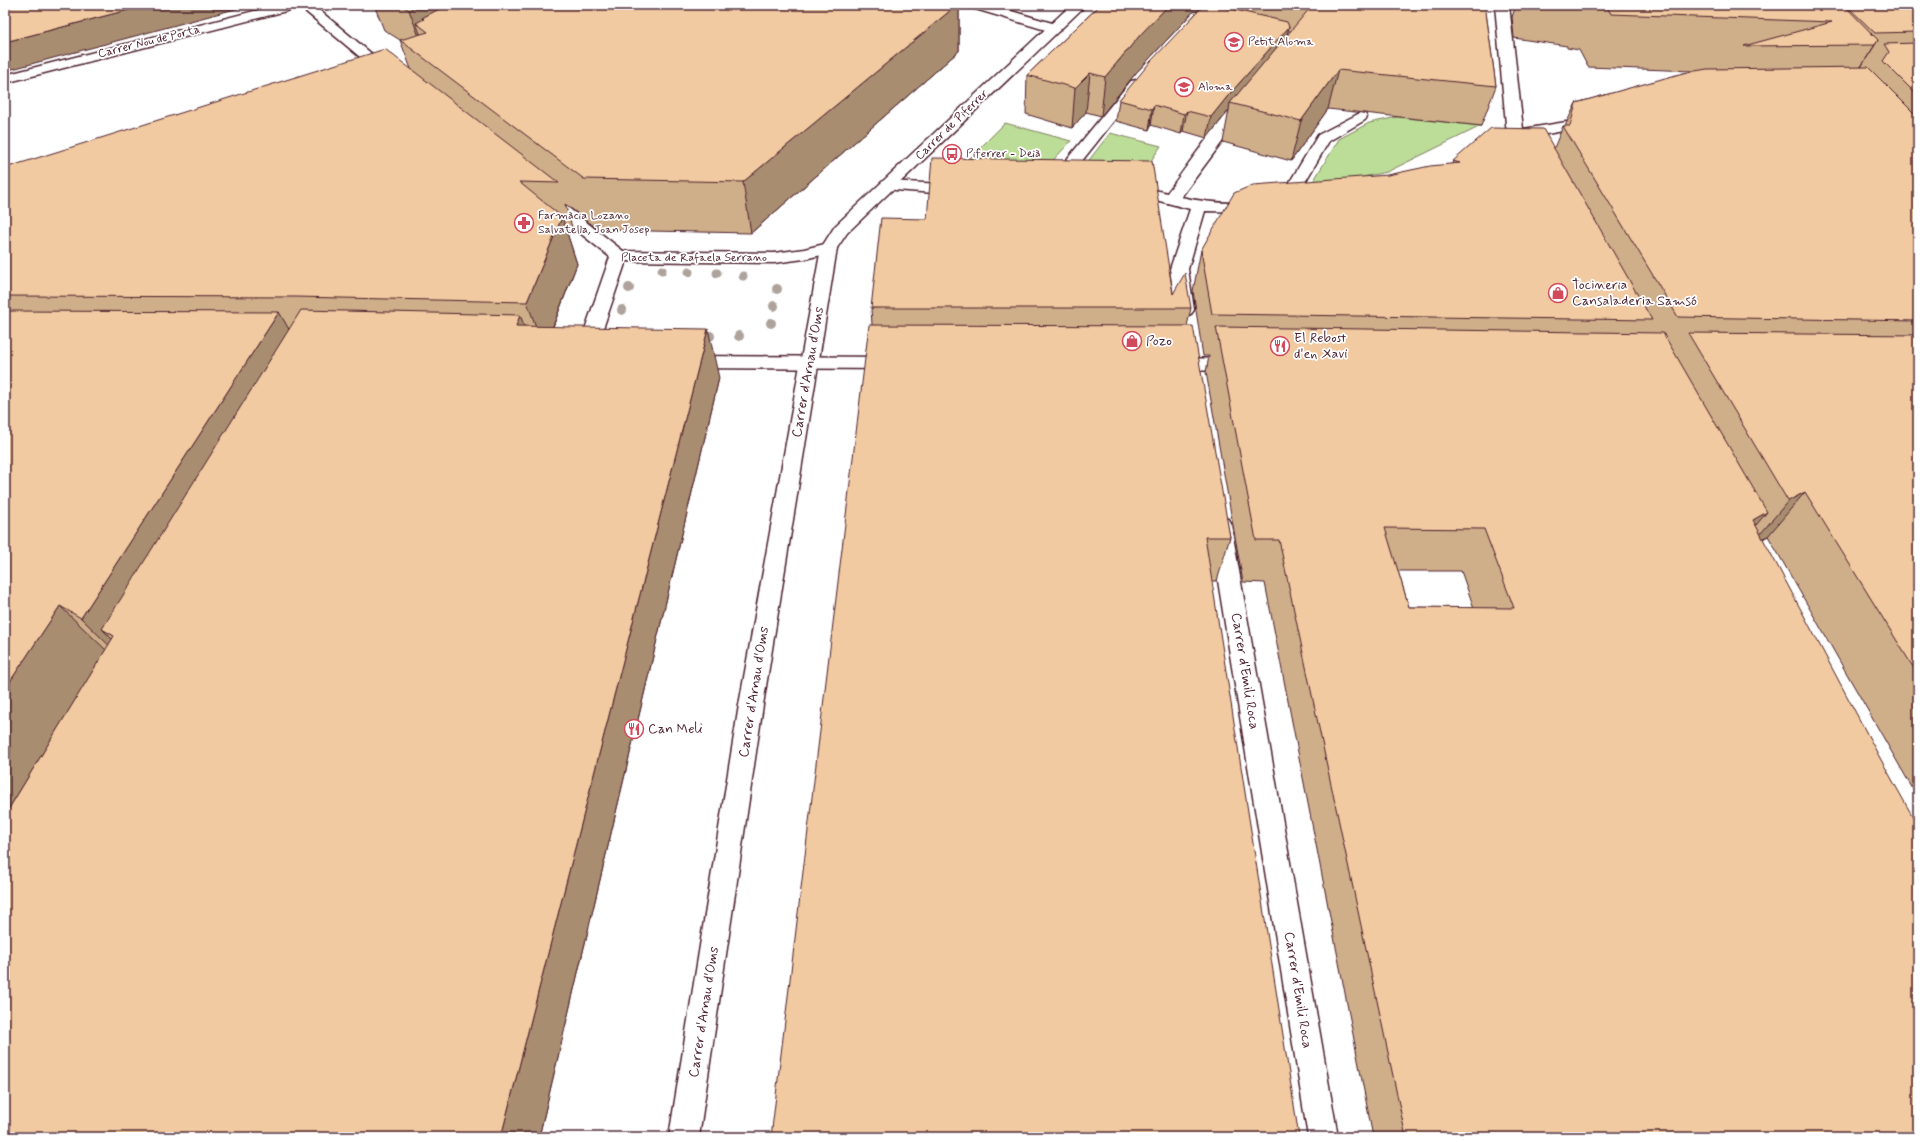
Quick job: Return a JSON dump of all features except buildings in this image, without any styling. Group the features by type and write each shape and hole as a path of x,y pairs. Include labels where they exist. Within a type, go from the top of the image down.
{"street":[{"name":"Carrer Nou de Porta","path":"5,79 293,5"},
{"path":"305,5 395,82"},
{"path":"977,5 1054,28"},
{"name":"Carrer de Piferrer","path":"829,248 841,230 1079,5"},
{"path":"1502,9 1509,141 1531,162"},
{"path":"1055,194 1147,72"},
{"path":"1172,198 1229,121 1253,92"},
{"path":"1284,205 1323,138 1360,117"},
{"path":"1509,141 1602,120"},
{"path":"888,186 977,191"},
{"path":"533,188 619,256"},
{"path":"1114,194 1152,194 1199,206 1233,208 1299,204"},
{"path":"1188,329 1179,269 1199,206"},
{"name":"Placeta de Rafaela Serrano","path":"583,360 619,256 774,258 804,254 829,248"},
{"name":"Carrer d'Arnau d'Oms","path":"684,1137 751,705 829,248"},
{"path":"1151,363 1192,357 1253,365"},
{"path":"1192,357 1197,388"},
{"path":"668,362 909,363"},
{"name":"Carrer d'Emili Roca","path":"1217,506 1323,1137"}],"green space":[{"path":"1397,117 1481,126 1387,172 1309,188 1339,139 1369,123"},
{"path":"1005,123 1071,141 1043,171 955,173"},
{"path":"1110,133 1161,146 1142,174 1089,160"}],"place":[{"name":"Petit Aloma","path":"1234,42"},
{"name":"Aloma","path":"1184,87"},
{"name":"Piferrer - Deià","path":"952,154"},
{"name":"Farmàcia Lozano Salvatella, Joan Josep","path":"524,223"},
{"name":"Tocineria Cansaladeria Samsó","path":"1558,293"},
{"name":"Pozo","path":"1132,341"},
{"name":"El Rebost d'en Xavi","path":"1280,346"},
{"name":"Can Meli","path":"634,729"}]}
